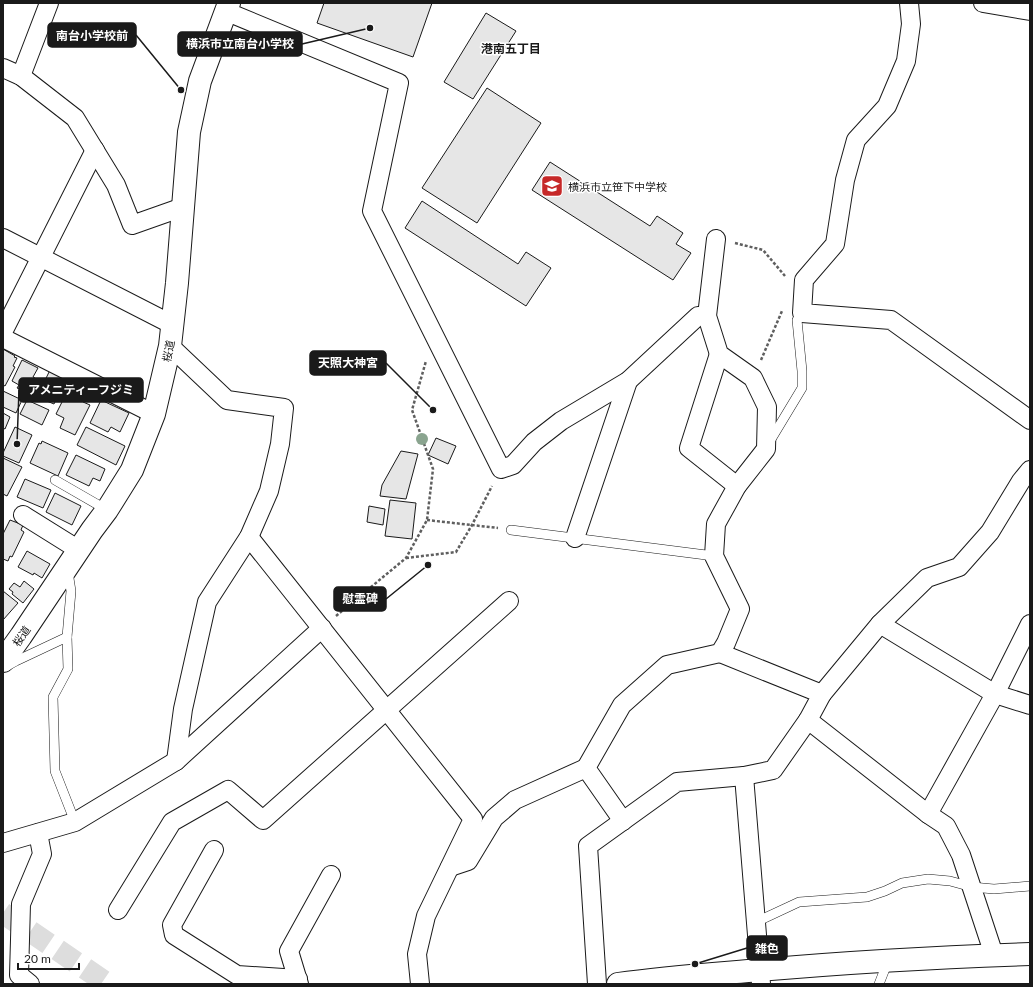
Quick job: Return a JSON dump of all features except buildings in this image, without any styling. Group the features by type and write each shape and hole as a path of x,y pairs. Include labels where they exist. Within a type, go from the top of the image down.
{"street":[{"path":"21,76 48,3"},
{"path":"909,3 912,24 906,61 887,106 856,140 845,180 835,244 804,280 802,313 892,320 1030,420"},
{"path":"983,3 1030,11"},
{"path":"227,7 399,83 372,211 501,469 513,465 534,442 561,421 628,381 698,316 707,316"},
{"name":"桜道","path":"3,661 107,510 132,470 154,414 171,336 177,282 189,132 198,88 227,7"},
{"path":"3,68 21,76 75,118 116,186 132,225 183,207"},
{"path":"3,332 95,150"},
{"path":"3,238 41,257 171,336 227,400 284,408 280,444 269,491 249,537 207,602 183,709 176,761"},
{"path":"716,239 707,316 719,354 689,448 737,486"},
{"path":"3,338 154,414"},
{"path":"719,354 754,378 767,407 766,449 737,486 716,524 714,556 740,609 726,643 720,653"},
{"path":"575,538 628,381"},
{"path":"597,984 588,846 677,782 744,776 773,770 808,720 822,694 880,624 927,578 959,567 990,532 1021,481 1030,470"},
{"path":"23,515 73,558"},
{"path":"249,537 473,819 426,916 417,954 420,984"},
{"path":"118,910 172,822 228,790 263,820 509,600"},
{"path":"880,624 996,694 1030,705"},
{"path":"928,814 996,694 1030,624"},
{"path":"3,843 75,822 176,761 322,628"},
{"path":"450,867 468,861 494,818 516,800 586,768 622,705 667,665 720,653 822,694"},
{"path":"808,720 928,814 946,826 961,855 994,955"},
{"path":"586,768 623,820"},
{"path":"744,776 761,977"},
{"path":"30,984 19,975 21,904 42,854 38,833"},
{"path":"214,850 172,925 174,935 237,975 298,982 289,951 331,874"},
{"path":"618,984 761,977 888,960 1030,954"}],"lane":[{"path":"766,449 802,388 802,371 797,320 802,313"},
{"path":"55,480 107,510"},
{"path":"511,530 714,556"},
{"path":"73,558 67,637 68,669 53,697 55,771 75,822"},
{"path":"3,669 16,661 67,637"},
{"path":"756,922 799,902 867,897 902,883 928,879 950,881 972,888 994,889 1030,886"},
{"path":"879,984 888,960"}],"path":[{"path":"716,239 763,250 794,285 803,292"},
{"path":"754,378 784,307"},
{"path":"322,628 406,558 427,520 433,469 412,410 433,334"},
{"path":"406,558 456,552 501,469"},
{"path":"427,520 511,530"}],"tunnel":[{"path":"3,913 108,984"}],"place":[{"name":"横浜市立南台小学校","path":"370,28"},
{"name":"南台小学校前","path":"181,90"},
{"name":"横浜市立笹下中学校","path":"552,186"},
{"name":"天照大神宮","path":"433,410"},
{"name":"アメニティーフジミ","path":"17,444"},
{"name":"慰霊碑","path":"428,565"},
{"name":"雑色","path":"695,964"}],"district":[{"name":"港南五丁目","path":"511,48"}]}
